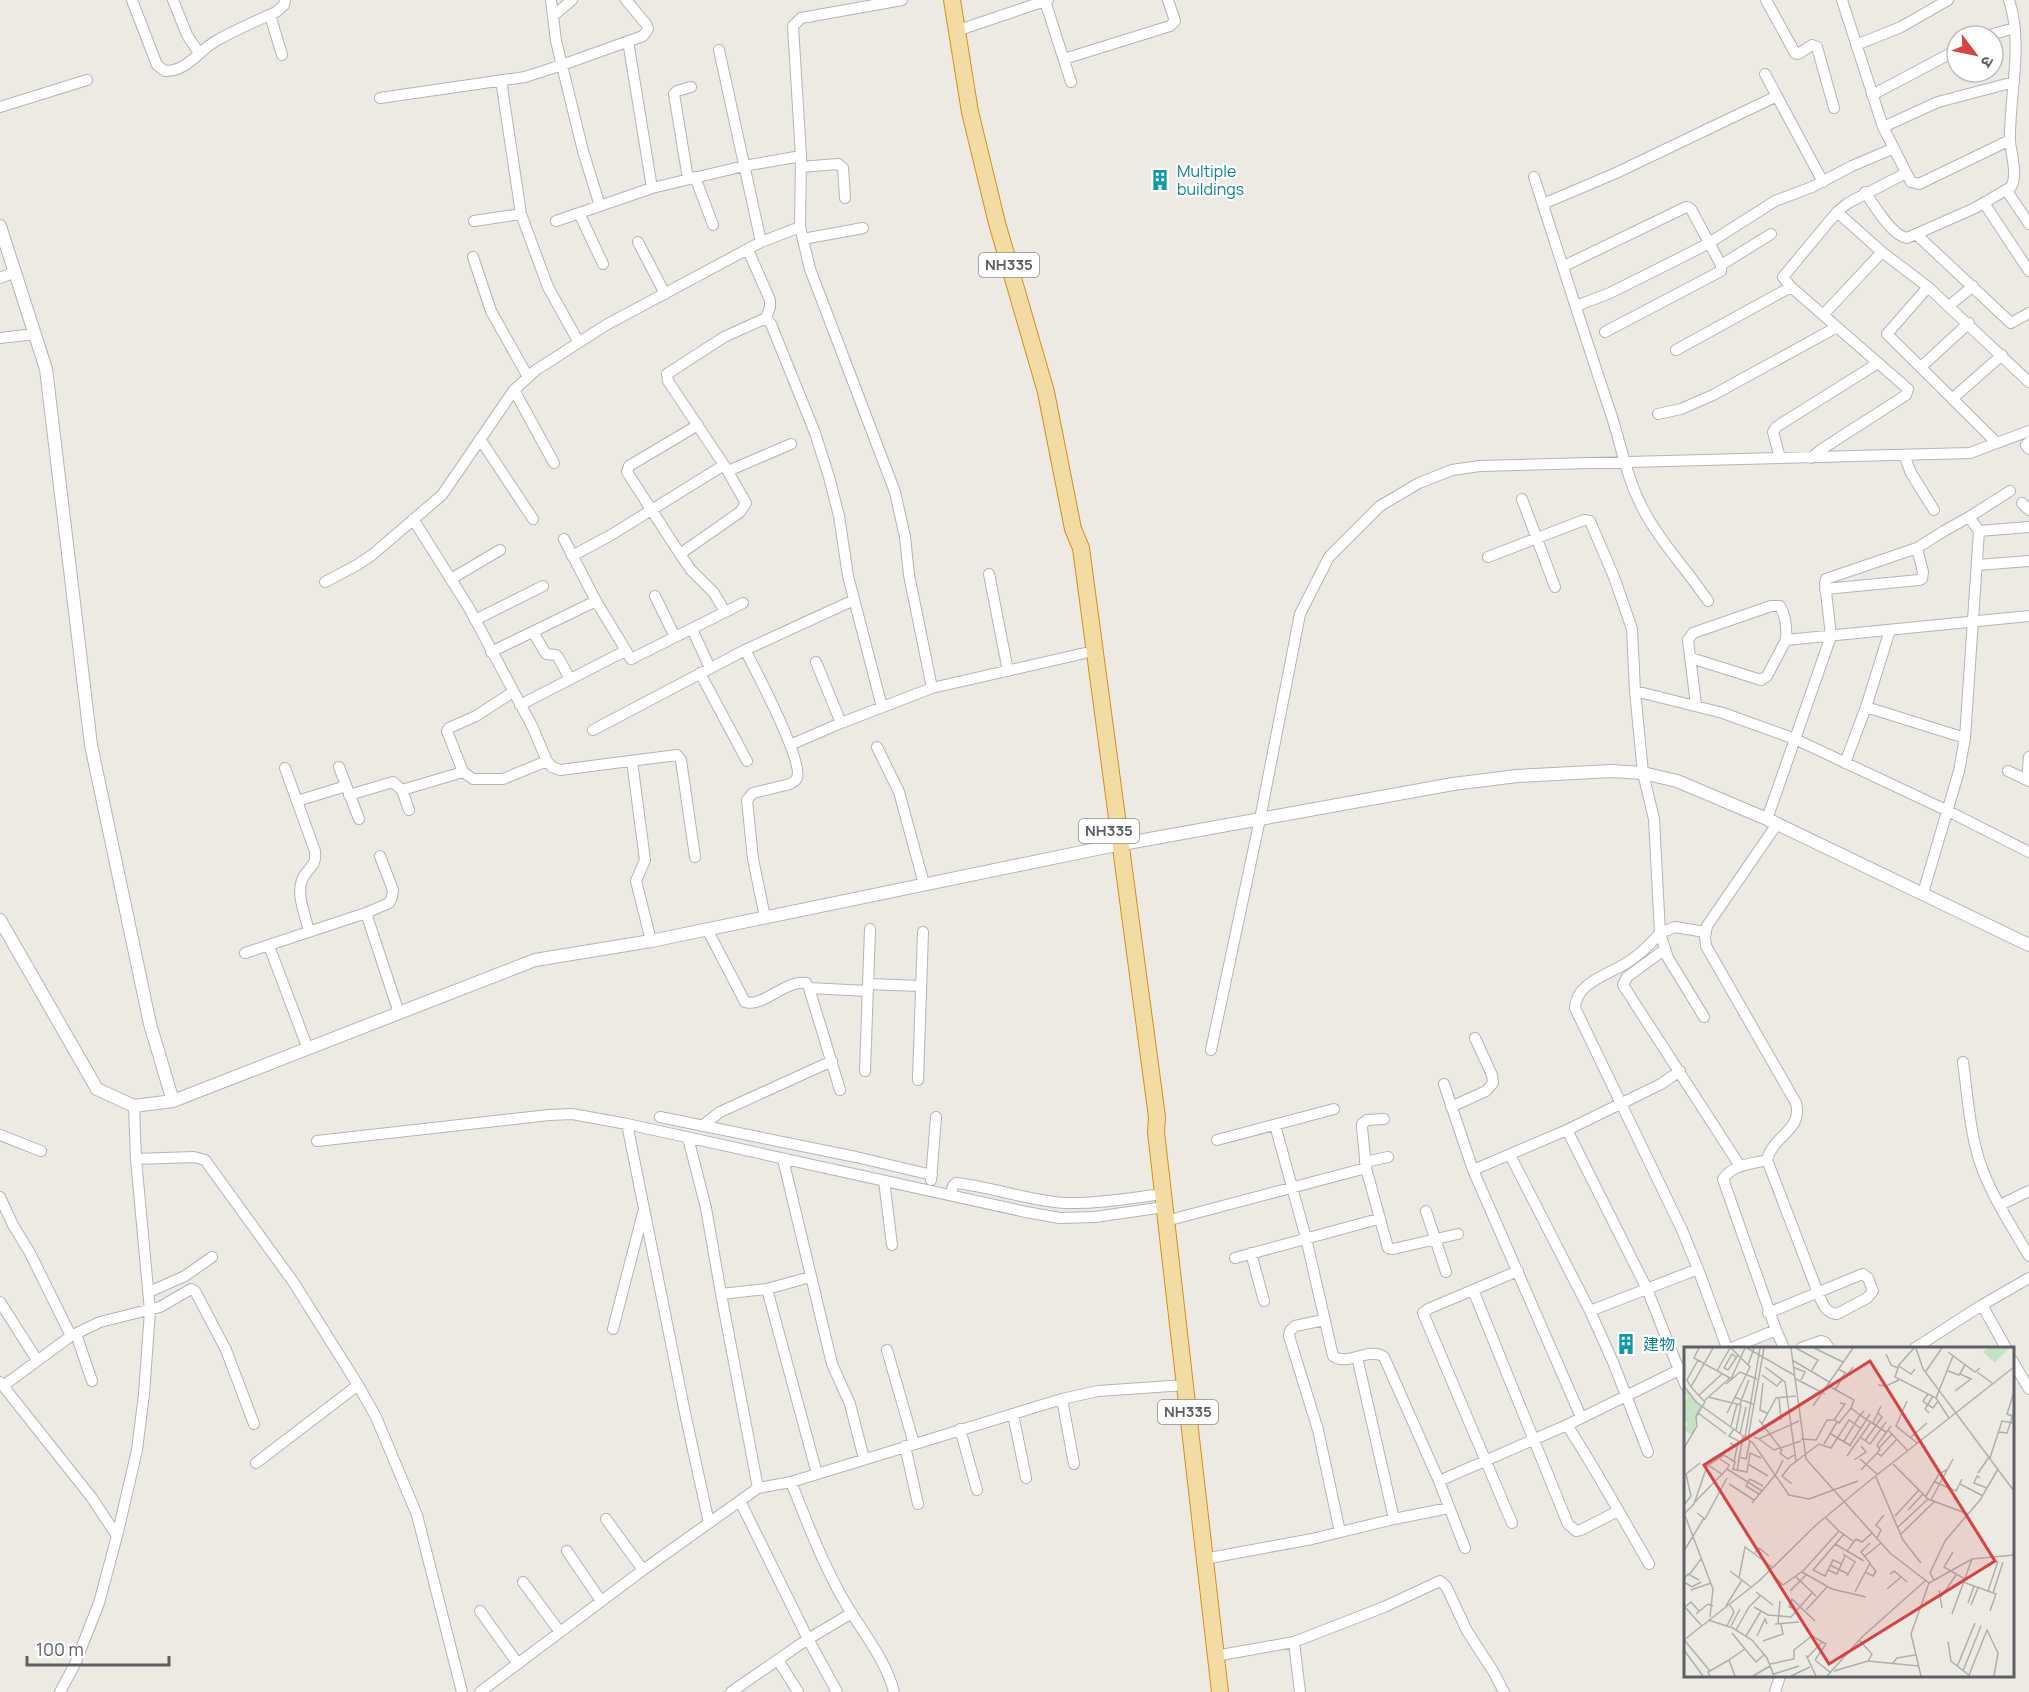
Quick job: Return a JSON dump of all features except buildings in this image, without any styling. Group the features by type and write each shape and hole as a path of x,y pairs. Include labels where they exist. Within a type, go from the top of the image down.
{"highway":[{"name":"NH335","path":"952,0 977,140 997,223 1046,392 1073,529 1081,548 1116,846"},
{"name":"NH335","path":"1073,529 1071,541 1085,653 1157,1117 1156,1132 1164,1207 1220,1692"}],"street":[{"path":"132,0 157,65 161,69 172,71 183,68 198,53 216,41 280,9 285,0"},
{"path":"173,0 187,35 198,53"},
{"path":"551,0 556,41 583,151 600,206"},
{"path":"553,16 572,0"},
{"path":"380,98 525,76 643,36 648,29 646,24 626,0"},
{"path":"902,0 801,18 793,26 801,162 800,227 810,269 895,492 932,688"},
{"path":"1064,59 1170,26 1175,21 1168,0"},
{"path":"1766,0 1795,53 1798,54 1812,45 1817,46 1834,108"},
{"path":"1842,0 1883,128 1911,182 1919,184 2010,140"},
{"path":"1856,45 1901,27 1948,0"},
{"path":"1865,192 1885,220 1903,238 1917,235 1984,203 2007,191 2014,183 2010,140 2015,28 2008,0"},
{"path":"956,31 1046,1 1071,82"},
{"path":"270,15 282,55"},
{"path":"2005,31 2015,28"},
{"path":"628,41 652,188"},
{"path":"719,50 761,242"},
{"path":"1872,95 1945,56"},
{"path":"1765,74 1823,182"},
{"path":"0,107 87,80"},
{"path":"501,80 521,214 548,287 578,341"},
{"path":"1883,128 1938,102 2014,82"},
{"path":"692,87 674,94 692,178 713,225"},
{"path":"1543,204 1616,173 1777,96"},
{"path":"1576,306 1611,293 1709,243 1775,201 1823,182 1892,148"},
{"path":"556,221 652,188 744,166 801,162 838,164 843,168 845,198"},
{"path":"1811,458 1908,392 1906,386 1791,287 1784,280 1784,274 1837,212 1865,192 1906,173"},
{"path":"1534,177 1633,486 1650,522 1708,601"},
{"path":"2007,191 2029,224"},
{"path":"1984,203 2029,271"},
{"path":"1564,266 1687,207 1691,209 1722,269 1605,332"},
{"path":"1837,212 1882,252 1928,287 2029,382"},
{"path":"579,213 603,264"},
{"path":"474,221 521,214"},
{"path":"0,226 46,369 91,745 150,1024 173,1101"},
{"path":"325,582 357,566 442,495 514,390 528,377 578,341 761,242 800,227"},
{"path":"803,239 863,228"},
{"path":"1720,265 1771,234"},
{"path":"1917,235 2011,323 2029,313"},
{"path":"638,242 665,294"},
{"path":"748,250 770,300 766,318 775,333 815,433 829,477 854,600 882,707"},
{"path":"1823,315 1882,252"},
{"path":"473,257 491,311 528,377"},
{"path":"0,278 15,272"},
{"path":"1949,306 1973,286"},
{"path":"1676,350 1791,287"},
{"path":"1928,287 1887,334 1922,366 1997,443"},
{"path":"680,554 744,507 744,499 698,424 668,381 666,374 724,337 766,318"},
{"path":"1922,366 1968,323"},
{"path":"1658,414 1681,409 1713,395 1837,327"},
{"path":"0,338 34,334"},
{"path":"1953,398 2002,355"},
{"path":"1780,458 1773,432 1776,427 1878,363"},
{"path":"2018,372 2029,364"},
{"path":"514,390 554,463"},
{"path":"698,424 627,469 628,475 680,554 714,593 725,612"},
{"path":"1211,1050 1260,819 1300,614 1329,556 1380,506 1419,483 1452,470 1480,465 1970,453 2029,431"},
{"path":"480,439 533,519"},
{"path":"2029,442 2026,445 2029,449"},
{"path":"572,556 726,468 791,444"},
{"path":"1904,455 1911,473 1934,510"},
{"path":"1768,1313 1818,1293 1863,1274 1868,1278 1873,1291 1867,1298 1837,1314 1828,1311 1818,1293 1767,1160 1773,1147 1796,1121 1798,1113 1796,1103 1706,946 1705,932 1772,821 1795,739 1831,636 1824,583 1829,577 1917,549 2010,491"},
{"path":"1522,499 1555,587"},
{"path":"1923,893 1959,771 1965,738 1979,531 1969,517"},
{"path":"412,519 475,620 552,767 560,770 677,755 681,760 695,857"},
{"path":"1488,557 1584,520 1593,524 1632,629 1643,773 1653,819 1660,933 1664,950 1704,1017"},
{"path":"1979,531 2029,527"},
{"path":"564,539 596,601 631,659 743,603"},
{"path":"1825,589 1922,579 1923,572 1917,549"},
{"path":"451,579 500,550"},
{"path":"1977,565 2029,561"},
{"path":"989,574 1008,671"},
{"path":"475,620 543,586"},
{"path":"655,596 675,637"},
{"path":"593,730 745,650 854,600"},
{"path":"491,652 596,601"},
{"path":"1691,658 1761,680 1767,676 1786,639 1787,630 1780,606 1771,606 1694,633 1689,640 1696,705"},
{"path":"1786,639 2029,616"},
{"path":"692,629 705,670 747,761"},
{"path":"1845,763 1866,707 1890,630"},
{"path":"532,632 546,654 558,657 570,679"},
{"path":"745,650 770,698 790,745 797,773 795,781 790,784 753,793 747,800 753,859 765,917"},
{"path":"520,705 625,651"},
{"path":"790,745 932,688 1085,653"},
{"path":"816,662 841,723"},
{"path":"1635,691 1696,705 1795,739 2029,852"},
{"path":"513,692 477,716 447,730 463,772 473,779 503,779 547,761"},
{"path":"1866,707 1965,738"},
{"path":"877,747 899,792 924,884"},
{"path":"2008,771 2028,781 2029,758"},
{"path":"632,760 645,860 636,881 651,940"},
{"path":"339,767 359,819"},
{"path":"285,768 315,850 314,864 304,875 300,892 309,932"},
{"path":"402,790 463,772"},
{"path":"0,920 97,1089 134,1106 173,1101 535,960 651,940 1260,819 1478,780 1567,772 1643,773 1677,781 1772,821 2029,945"},
{"path":"297,801 393,782 398,784 402,790 409,810"},
{"path":"245,953 384,906 392,897 393,890 380,856"},
{"path":"366,913 399,1013"},
{"path":"1705,932 1675,927 1660,933 1652,943 1626,963 1588,984 1575,1000 1575,1008 1682,1230 1727,1347"},
{"path":"707,929 745,1002 754,1003 795,983 806,983 840,1090"},
{"path":"865,1071 870,929"},
{"path":"918,1080 923,932"},
{"path":"269,946 308,1049"},
{"path":"1664,950 1627,977 1623,985 1740,1166"},
{"path":"809,988 920,986"},
{"path":"1451,1107 1490,1089 1493,1083 1492,1075 1475,1038"},
{"path":"702,1126 720,1112 832,1061"},
{"path":"1963,1062 1975,1140 1983,1170 2029,1256"},
{"path":"1473,1170 1567,1130 1661,1084 1680,1071"},
{"path":"1444,1084 1473,1170 1581,1417"},
{"path":"60,1692 75,1664 99,1603 117,1536 138,1439 144,1394 150,1311 144,1262 134,1106"},
{"path":"1217,1140 1334,1109"},
{"path":"317,1141 471,1122 572,1114 1060,1218 1095,1217 1291,1187 1388,1157"},
{"path":"660,1117 932,1175"},
{"path":"930,1190 936,1117"},
{"path":"1384,1119 1367,1120 1362,1124 1366,1165 1378,1219 1387,1246 1390,1250 1458,1234"},
{"path":"627,1124 709,1523"},
{"path":"1275,1125 1306,1238 1333,1356 1341,1360 1373,1354 1380,1354 1384,1357 1439,1481 1465,1548"},
{"path":"1439,1481 1567,1425 1682,1369 1647,1289 1567,1130"},
{"path":"0,1135 41,1151"},
{"path":"688,1138 706,1208 758,1488"},
{"path":"1510,1155 1590,1311 1613,1362 1648,1452"},
{"path":"136,1159 194,1157 206,1160 294,1283 358,1385 376,1417 417,1515 462,1692"},
{"path":"783,1159 832,1364 850,1404 864,1459"},
{"path":"1767,1160 1740,1166 1726,1175 1724,1185 1768,1313 1784,1347"},
{"path":"885,1181 892,1245"},
{"path":"2000,1205 2029,1191"},
{"path":"0,1197 74,1335 92,1381"},
{"path":"613,1329 644,1209"},
{"path":"1426,1211 1446,1272"},
{"path":"1235,1258 1378,1219"},
{"path":"1251,1253 1264,1301"},
{"path":"149,1292 185,1276 212,1257"},
{"path":"1590,1311 1698,1269"},
{"path":"1512,1523 1423,1313 1518,1270"},
{"path":"721,1294 767,1289 810,1277"},
{"path":"1918,1347 2029,1278"},
{"path":"117,1536 92,1498 2,1384 74,1335 100,1322 160,1308 193,1289 224,1344 254,1424"},
{"path":"767,1289 817,1474"},
{"path":"1473,1290 1564,1516 1576,1531 1618,1511"},
{"path":"0,1302 37,1360"},
{"path":"1982,1305 2005,1347"},
{"path":"1324,1320 1295,1326 1290,1331 1290,1336 1318,1430 1340,1532"},
{"path":"1734,1347 1776,1330"},
{"path":"1804,1347 1821,1341 1828,1347"},
{"path":"887,1350 909,1445 918,1504"},
{"path":"1357,1357 1394,1519"},
{"path":"2014,1362 2029,1389"},
{"path":"480,1692 643,1570 758,1488 791,1482 1062,1399 1098,1391 1185,1384"},
{"path":"256,1464 358,1385"},
{"path":"1062,1399 1074,1464"},
{"path":"1013,1414 1026,1478"},
{"path":"1567,1425 1602,1479 1649,1564"},
{"path":"960,1429 977,1490"},
{"path":"791,1482 820,1553 882,1665 894,1692"},
{"path":"740,1501 808,1639 837,1692"},
{"path":"1204,1559 1312,1539 1449,1508"},
{"path":"606,1519 643,1570"},
{"path":"567,1551 601,1601"},
{"path":"1215,1656 1294,1642 1384,1607 1440,1581 1446,1586 1467,1631 1504,1692"},
{"path":"523,1582 560,1632"},
{"path":"480,1611 518,1664"},
{"path":"734,1691 808,1639 852,1614"},
{"path":"1294,1642 1300,1692"},
{"path":"778,1660 798,1692"},
{"path":"1775,1692 1780,1677"}],"place":[{"name":"Multiple buildings","path":"1160,180"},
{"name":"建物","path":"1626,1344"}]}
